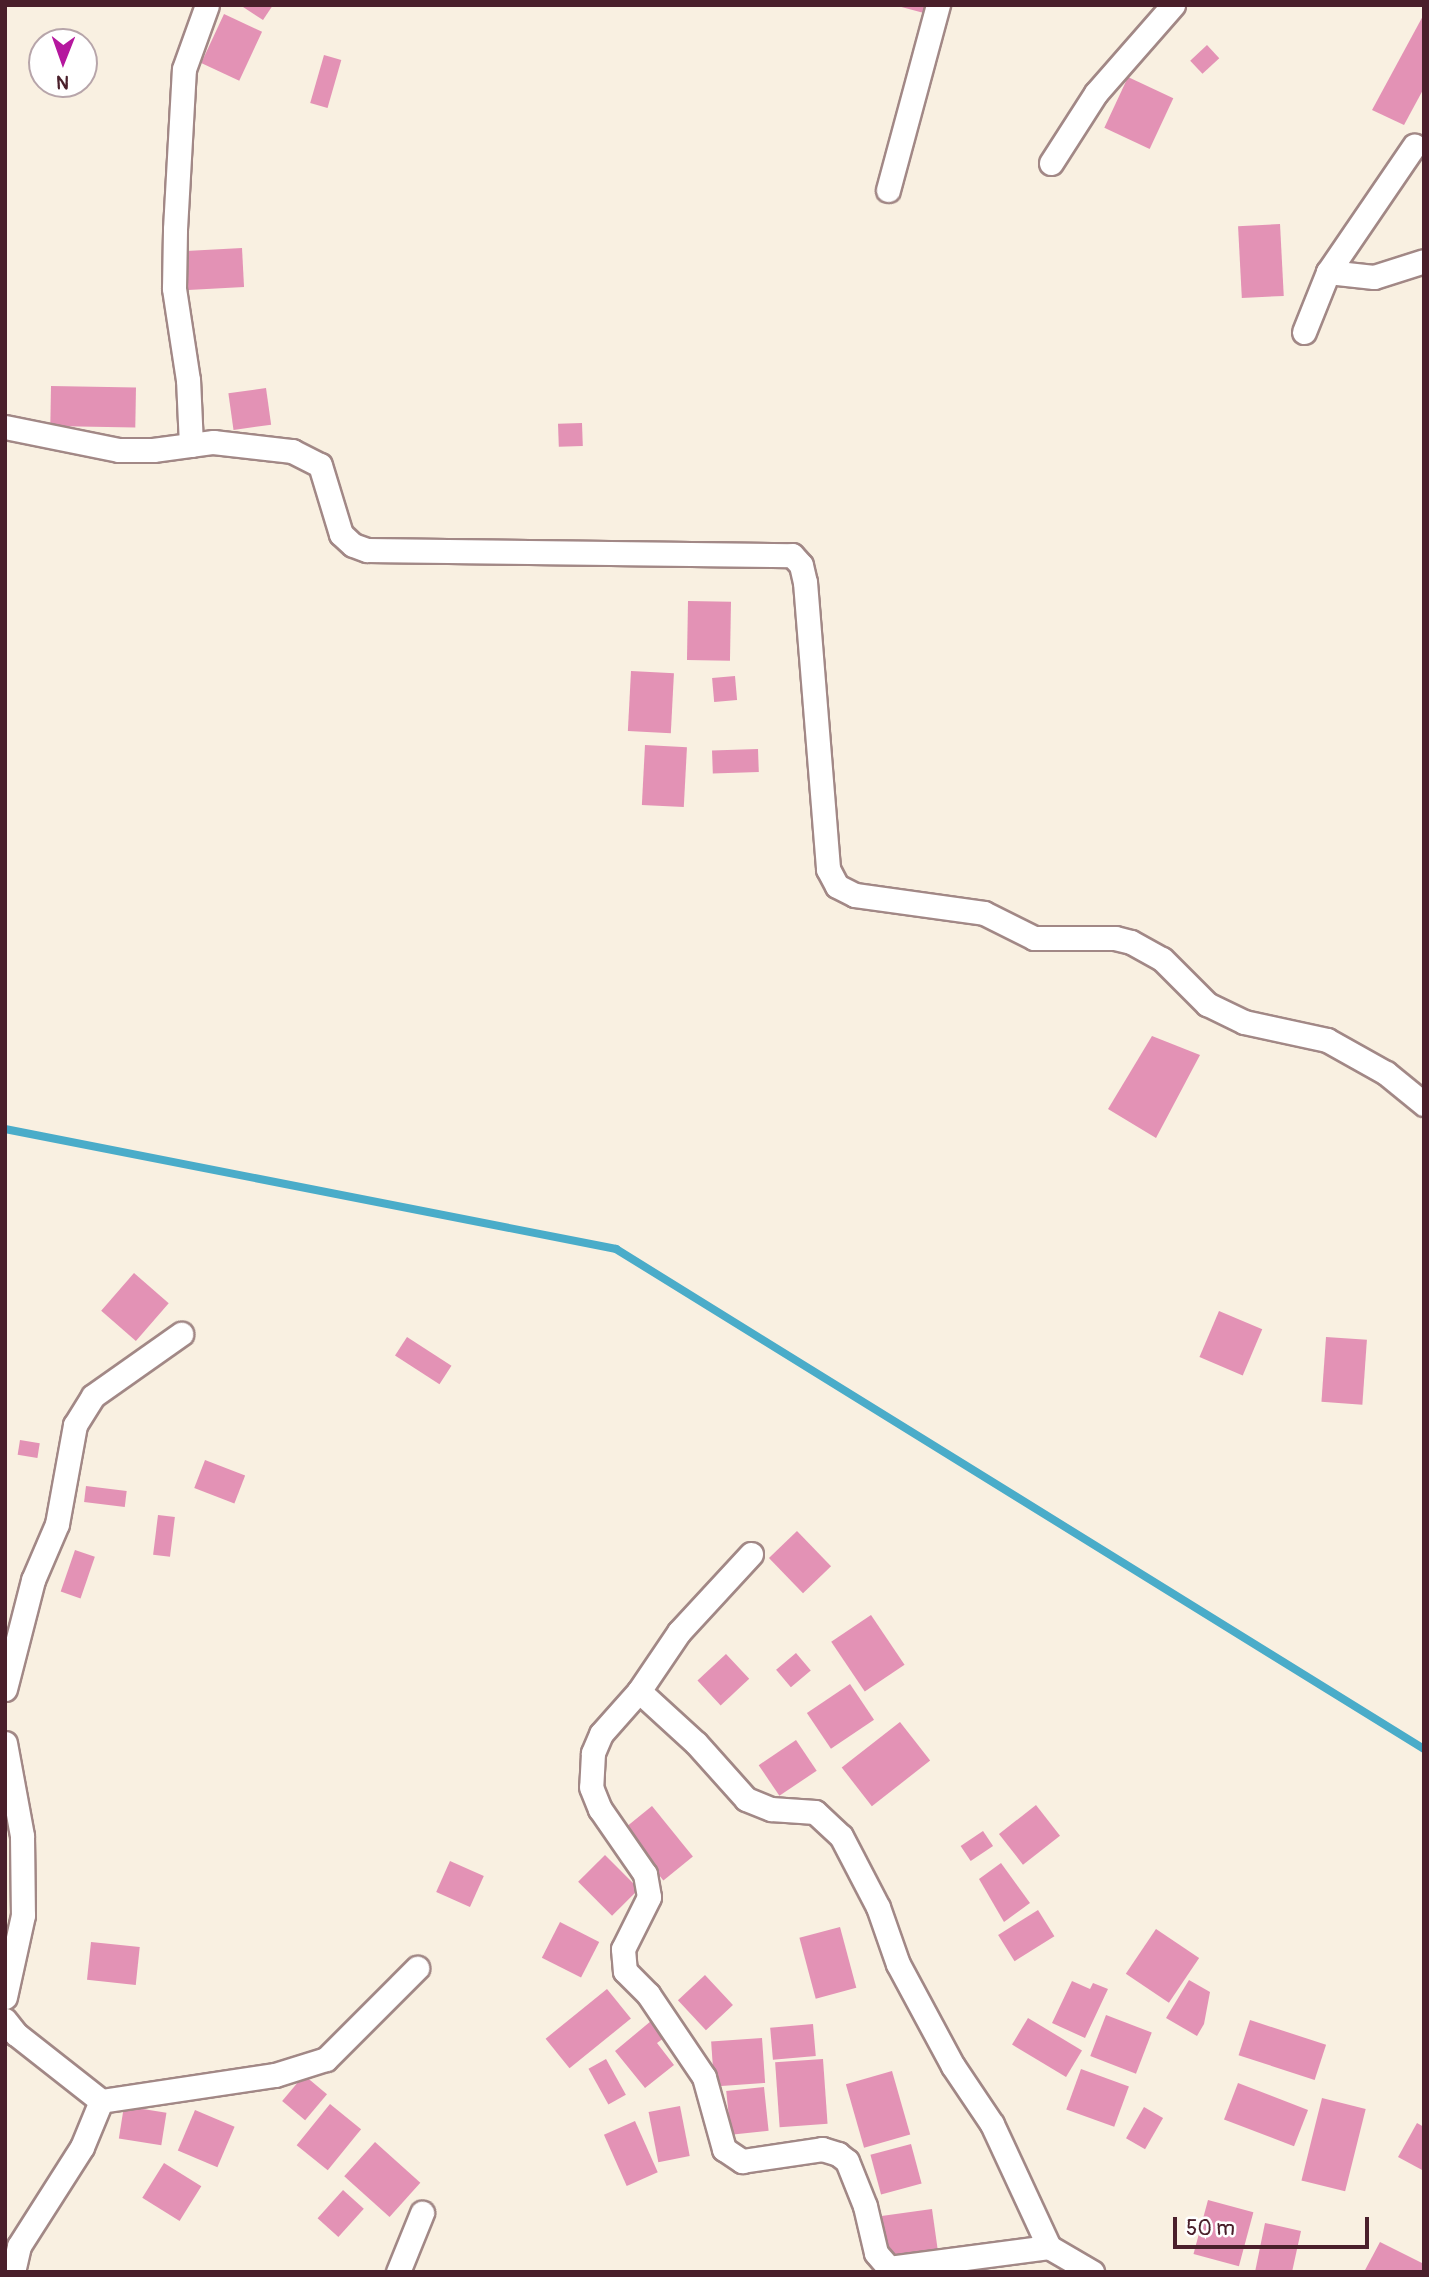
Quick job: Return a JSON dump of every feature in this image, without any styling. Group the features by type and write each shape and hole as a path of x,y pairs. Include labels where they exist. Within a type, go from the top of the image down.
{"street":[{"path":"191,445 188,380 174,288 174,229 184,69 207,5"},
{"path":"888,190 938,5"},
{"path":"1051,163 1096,93 1173,5"},
{"path":"1304,332 1328,272 1415,146"},
{"path":"1328,272 1374,277 1424,261"},
{"path":"5,427 119,450 213,442 268,446 316,461 325,472 341,534 353,545 367,550 792,555 803,569 805,582 828,869 837,886 855,895 984,913 1034,938 1115,937 1131,942 1162,959 1207,1004 1244,1022 1327,1040 1386,1073 1424,1104"},
{"path":"5,1689 33,1580 57,1524 75,1425 93,1396 181,1334"},
{"path":"751,1554 679,1632 639,1692 601,1734 593,1753 592,1787 600,1809 645,1874 649,1897 623,1949 625,1971 648,1994 704,2077 723,2150 742,2161 822,2149 838,2154 846,2161 865,2207 876,2253 889,2268 1049,2247"},
{"path":"639,1692 696,1743 747,1800 771,1809 815,1811 841,1836 878,1907 898,1964 953,2066 992,2124 1049,2247 1092,2272"},
{"path":"5,1743 22,1836 23,1916 5,1997"},
{"path":"5,2020 16,2034 101,2101 275,2075 326,2059 417,1968"},
{"path":"13,2272 19,2246 82,2147 101,2101"},
{"path":"398,2272 422,2213"}],"building":[{"path":"240,5 273,5 263,20"},
{"path":"894,5 938,5 935,16"},
{"path":"224,14 262,32 239,81 201,63"},
{"path":"1424,14 1424,88 1404,125 1372,110"},
{"path":"1207,45 1219,58 1202,74 1190,61"},
{"path":"324,55 341,60 328,108 310,103"},
{"path":"1128,77 1173,98 1150,149 1104,128"},
{"path":"1280,224 1284,296 1242,298 1238,226"},
{"path":"242,248 244,287 188,290 186,251"},
{"path":"51,386 136,387 135,427 50,426"},
{"path":"266,388 271,425 234,430 228,393"},
{"path":"582,423 583,446 559,447 558,424"},
{"path":"688,601 731,602 730,661 687,660"},
{"path":"631,671 674,673 671,733 628,731"},
{"path":"735,676 737,700 714,702 712,678"},
{"path":"645,745 687,747 684,807 642,805"},
{"path":"758,749 759,772 713,774 712,751"},
{"path":"1152,1036 1200,1055 1156,1138 1108,1109"},
{"path":"134,1273 169,1303 136,1341 101,1311"},
{"path":"1219,1311 1262,1329 1243,1375 1199,1357"},
{"path":"407,1337 451,1366 439,1384 395,1355"},
{"path":"1326,1337 1367,1340 1362,1405 1321,1402"},
{"path":"20,1440 40,1443 37,1458 18,1455"},
{"path":"205,1460 245,1475 234,1503 194,1488"},
{"path":"86,1486 127,1491 125,1507 84,1502"},
{"path":"158,1515 175,1517 170,1557 153,1555"},
{"path":"797,1531 831,1566 803,1593 769,1558"},
{"path":"75,1550 95,1557 81,1598 61,1592"},
{"path":"871,1615 905,1665 865,1692 831,1642"},
{"path":"796,1653 811,1671 791,1687 776,1670"},
{"path":"726,1654 749,1679 721,1705 697,1681"},
{"path":"850,1684 874,1720 831,1749 807,1713"},
{"path":"900,1722 930,1761 872,1806 842,1768"},
{"path":"796,1740 817,1771 779,1796 759,1765"},
{"path":"1036,1805 1060,1836 1023,1865 999,1834"},
{"path":"652,1806 693,1857 663,1880 622,1830"},
{"path":"983,1831 993,1846 971,1861 961,1846"},
{"path":"605,1855 639,1889 612,1916 578,1882"},
{"path":"450,1861 484,1876 470,1907 436,1892"},
{"path":"1001,1863 1030,1903 1004,1922 979,1879"},
{"path":"1038,1910 1054,1936 1015,1961 998,1935"},
{"path":"560,1922 599,1942 581,1978 542,1958"},
{"path":"840,1927 856,1988 816,1999 799,1938"},
{"path":"1156,1929 1199,1958 1169,2003 1126,1974"},
{"path":"91,1942 140,1947 136,1985 87,1980"},
{"path":"705,1975 733,2005 706,2030 678,2000"},
{"path":"1189,1980 1210,1992 1204,2024 1197,2036 1166,2018"},
{"path":"1072,1981 1090,1989 1093,1983 1108,1989 1085,2038 1052,2023"},
{"path":"607,1989 631,2019 570,2068 546,2039"},
{"path":"1106,2015 1152,2033 1136,2074 1090,2056"},
{"path":"1028,2018 1082,2050 1066,2077 1012,2045"},
{"path":"1250,2020 1326,2045 1315,2080 1239,2055"},
{"path":"651,2021 664,2038 657,2043 674,2065 645,2088 615,2051"},
{"path":"813,2024 816,2056 773,2060 770,2028"},
{"path":"762,2038 765,2083 714,2086 711,2042"},
{"path":"606,2059 626,2095 608,2105 589,2069"},
{"path":"823,2059 828,2124 780,2127 775,2062"},
{"path":"1081,2069 1129,2086 1114,2127 1066,2109"},
{"path":"892,2071 910,2134 864,2148 846,2084"},
{"path":"304,2075 327,2094 305,2120 282,2101"},
{"path":"1238,2083 1308,2110 1294,2146 1224,2119"},
{"path":"764,2087 769,2131 731,2135 726,2091"},
{"path":"1322,2098 1366,2109 1345,2191 1301,2180"},
{"path":"330,2104 361,2129 328,2170 297,2145"},
{"path":"124,2106 166,2113 161,2145 119,2139"},
{"path":"680,2106 690,2156 658,2162 649,2112"},
{"path":"1144,2107 1163,2118 1145,2149 1126,2138"},
{"path":"195,2110 235,2127 217,2167 178,2151"},
{"path":"635,2121 658,2172 627,2186 604,2135"},
{"path":"1417,2123 1424,2127 1424,2171 1398,2157"},
{"path":"375,2142 420,2183 390,2217 344,2176"},
{"path":"911,2144 922,2184 881,2194 870,2155"},
{"path":"164,2163 201,2186 180,2221 142,2198"},
{"path":"343,2190 364,2209 338,2237 318,2218"},
{"path":"1208,2200 1253,2212 1239,2266 1194,2254"},
{"path":"932,2209 938,2253 888,2260 881,2216"},
{"path":"1265,2223 1301,2231 1292,2272 1255,2272"},
{"path":"1380,2242 1424,2264 1424,2272 1364,2272"}],"waterway":[{"path":"5,1129 616,1249 1424,1749"}]}
